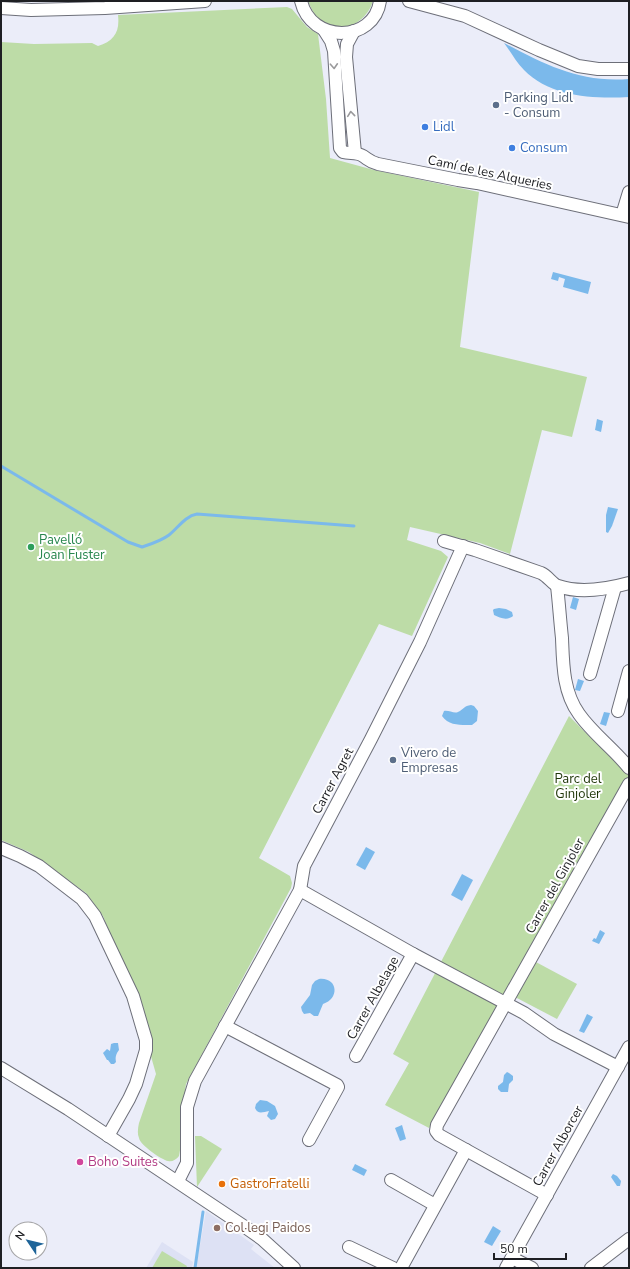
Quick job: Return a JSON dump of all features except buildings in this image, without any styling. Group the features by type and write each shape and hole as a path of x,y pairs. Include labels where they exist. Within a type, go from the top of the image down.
{"street":[{"path":"1,8 30,10 105,8 205,1"},
{"path":"289,1 302,5 312,21 324,30 341,33 354,31 368,22 375,14 380,1"},
{"path":"409,1 465,16 578,66 598,69 629,69"},
{"name":"Camí de les Alqueries","path":"324,30 331,40 334,51 340,148 343,152 355,153 364,156 370,162 378,164 477,183 625,216"},
{"path":"354,31 347,44 346,57 355,153"},
{"path":"625,216 629,192"},
{"path":"444,541 542,573 557,586 588,590 629,583"},
{"name":"Carrer Agret","path":"178,1181 186,1163 188,1130 186,1114 192,1088 198,1073 300,890 304,866 420,642 463,546"},
{"path":"557,586 564,674 568,692 574,706 583,720 629,768"},
{"path":"590,674 614,586"},
{"path":"618,711 629,671"},
{"name":"Carrer del Ginjoler","path":"547,1194 439,1135 436,1131 437,1125 629,784"},
{"path":"1,848 39,866 82,899 95,916 133,996 144,1030 146,1050 136,1084 108,1136"},
{"path":"300,890 413,954 524,1013 554,1034 618,1068"},
{"name":"Carrer Albelage","path":"356,1056 413,954"},
{"path":"225,1026 337,1085 338,1087 309,1140"},
{"name":"Carrer Alborcer","path":"532,1268 509,1263 629,1047"},
{"path":"1,1068 178,1181 262,1239 294,1268"},
{"path":"401,1268 466,1150"},
{"path":"391,1180 435,1205"},
{"path":"591,1268 629,1239"},
{"path":"349,1247 393,1268"}],"shaded area":[{"name":"Col·legi Paidos","path":"206,1211 254,1245 251,1249 275,1268 196,1268"},
{"path":"162,1242 193,1262 192,1268 146,1268"}],"green space":[{"path":"308,1 373,1 365,16 358,21 344,27 336,27 328,25 320,20 314,14"},
{"path":"287,7 292,9 307,27 318,34 326,99 330,158 374,170 479,192 460,347 587,377 572,437 542,430 510,554 480,543 410,527 407,540 441,551 448,557 412,636 379,624 259,858 290,876 292,883 291,888 186,1084 182,1138 179,1156 177,1159 169,1161 161,1158 147,1148 140,1141 138,1136 139,1123 156,1074 131,986 103,916 86,893 29,852 1,840 1,42 34,44 92,43 98,46 104,44 115,35 118,26 118,15"},
{"name":"Parc del Ginjoler","path":"569,716 629,776 429,1128 385,1105 409,1063 393,1054"},
{"path":"534,961 577,984 557,1019 515,997"},
{"path":"195,1136 201,1136 222,1149 197,1187"},
{"path":"162,1251 187,1266 186,1268 152,1268"}],"water":[{"path":"504,43 564,71 611,80 629,79 629,97 616,98 587,96 559,91 546,86 535,79 518,64"},
{"path":"553,272 591,282 588,294 563,287 565,279 559,277 558,281 551,279"},
{"path":"597,419 603,421 601,432 595,430"},
{"path":"608,507 618,509 608,533 606,532 606,515"},
{"path":"573,597 579,599 576,610 570,608"},
{"path":"499,608 512,612 513,616 506,619 494,615 493,610"},
{"path":"578,679 584,681 580,691 575,690"},
{"path":"471,705 478,711 477,721 472,725 460,725 448,722 442,716 444,711 456,712"},
{"path":"604,712 610,713 606,726 600,724"},
{"path":"366,847 375,852 365,870 356,865"},
{"path":"462,874 473,880 462,901 451,895"},
{"path":"600,930 605,933 599,944 592,941 594,938 596,939"},
{"path":"319,979 330,981 333,985 334,993 332,998 323,1004 318,1016 314,1016 310,1013 304,1014 301,1007 310,995 312,985"},
{"path":"587,1014 593,1017 584,1033 579,1031"},
{"path":"118,1043 119,1050 116,1056 116,1062 111,1064 103,1053 107,1049 110,1051 111,1044"},
{"path":"507,1072 513,1076 513,1080 509,1084 508,1092 501,1092 498,1089 498,1086 503,1082 504,1075"},
{"path":"260,1100 267,1101 275,1106 278,1114 275,1119 271,1120 267,1116 269,1111 258,1112 256,1110 256,1104"},
{"path":"402,1125 406,1139 400,1141 395,1128"},
{"path":"355,1164 367,1170 364,1176 352,1170"},
{"path":"613,1174 621,1181 620,1186 617,1186 611,1177"},
{"path":"493,1226 501,1231 492,1246 484,1242"}],"waterway":[{"path":"1,466 128,542 142,547 166,537 189,517 197,514 354,526"},
{"path":"195,1268 203,1212"}],"place":[{"name":"Parking Lidl - Consum","path":"496,105"},
{"name":"Lidl","path":"425,127"},
{"name":"Consum","path":"512,148"},
{"name":"Pavelló Joan Fuster","path":"31,547"},
{"name":"Vivero de Empresas","path":"393,760"},
{"name":"Boho Suites","path":"80,1162"},
{"name":"GastroFratelli","path":"222,1184"},
{"name":"Col·legi Paidos","path":"217,1228"}]}
